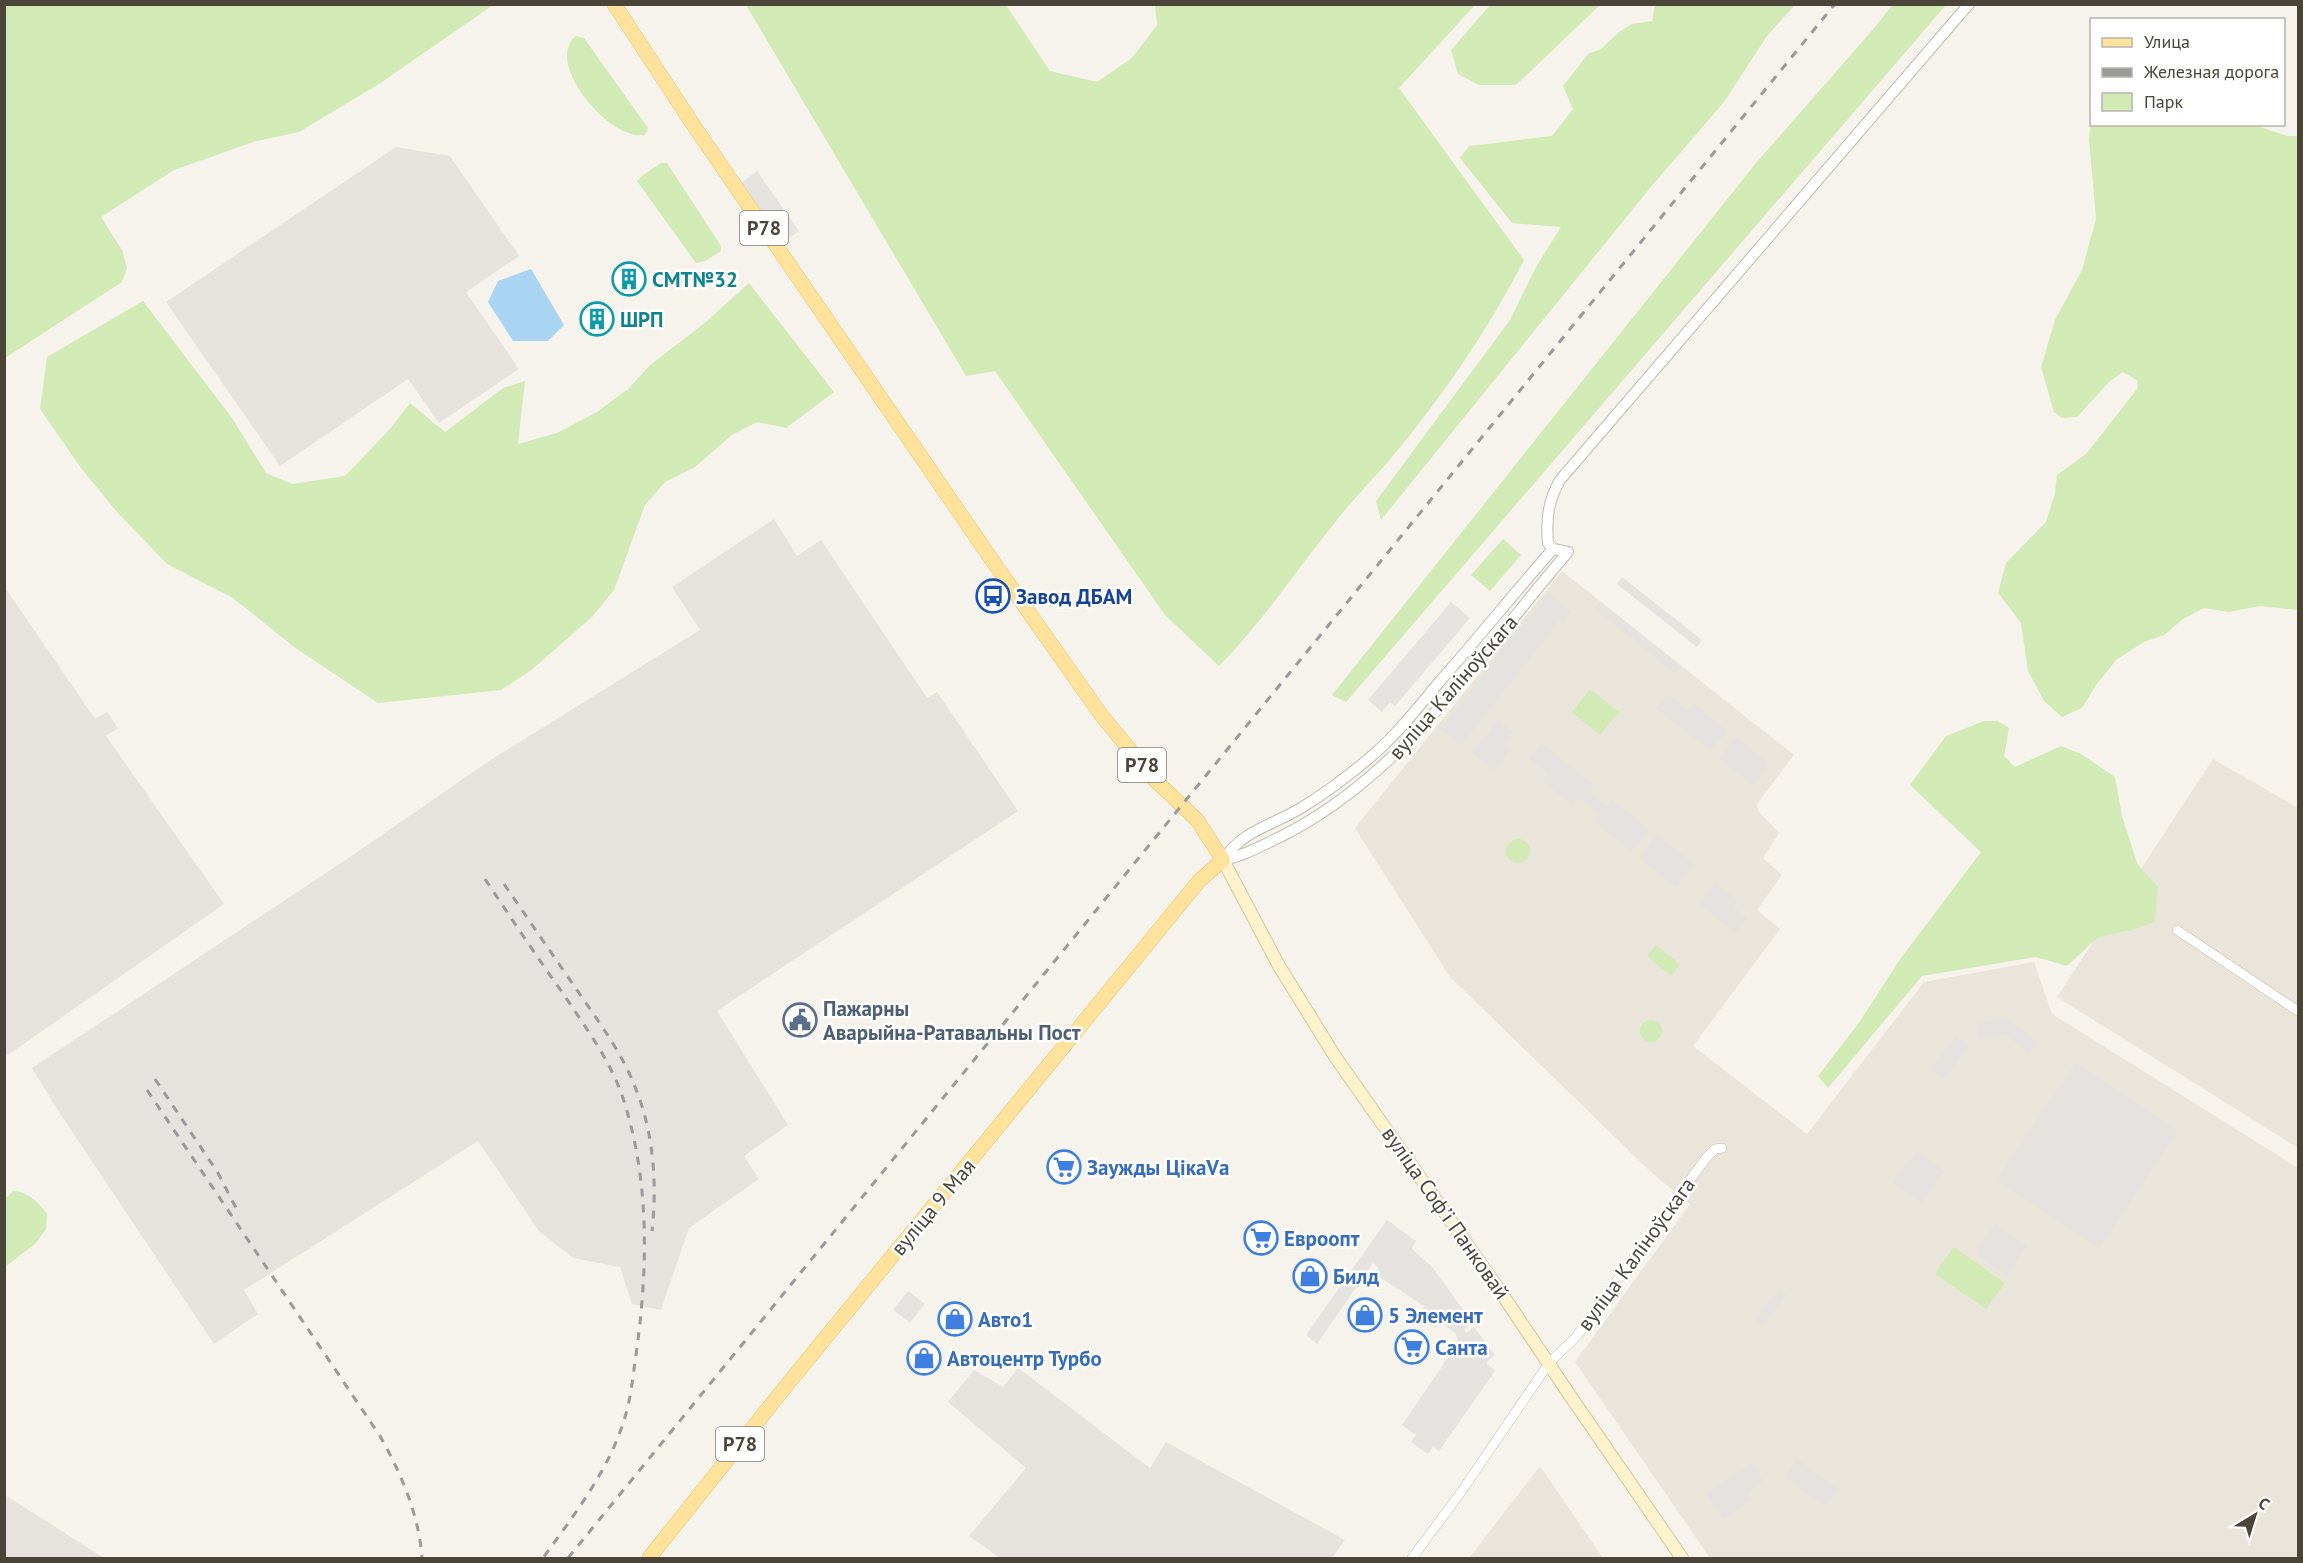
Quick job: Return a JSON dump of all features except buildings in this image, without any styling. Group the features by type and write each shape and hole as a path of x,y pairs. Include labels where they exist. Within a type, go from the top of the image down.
{"main road":[{"name":"Р78","path":"614,4 694,126 994,563 1102,716 1153,778 1197,820 1223,860"},
{"name":"вуліца Софʼі Панковай","path":"1223,860 1279,966 1336,1058 1500,1291 1683,1558"},
{"name":"вуліца 9 Мая","path":"649,1558 789,1382 1199,881 1223,860"}],"street":[{"path":"1553,549 1548,543 1546,519 1551,496 1560,480 1969,4"},
{"name":"вуліца Каліноўскага","path":"1553,549 1568,552 1416,734 1383,767 1346,798 1298,828 1239,857 1223,860 1232,846 1241,838 1292,814 1334,788 1375,753 1404,724 1553,549"},
{"path":"2177,930 2298,1011"},
{"name":"вуліца Каліноўскага","path":"1412,1558 1459,1495 1548,1363 1576,1337 1706,1158 1715,1149 1722,1148"}],"shaded area":[{"path":"396,147 450,156 519,256 466,292 519,369 439,423 408,379 280,466 166,302"},
{"path":"757,171 799,231 781,244 740,184"},
{"path":"774,519 797,556 821,540 927,698 937,692 1018,811 717,1011 788,1125 744,1156 759,1179 689,1228 661,1310 632,1304 620,1267 573,1258 539,1231 478,1141 244,1290 258,1314 214,1344 32,1068 353,855 489,761 700,630 672,587"},
{"path":"1562,571 1794,755 1757,804 1758,811 1779,833 1763,858 1782,875 1757,910 1780,929 1693,1046 1807,1134 1924,982 2034,962 2052,1014 2298,1168 2298,1558 1710,1558 1575,1362 1690,1204 1653,1174 1450,977 1355,828"},
{"path":"1622,577 1702,640 1697,647 1617,584"},
{"path":"4,586 95,719 107,712 118,728 106,736 224,904 5,1057"},
{"path":"1548,593 1571,611 1563,622 1560,620 1461,746 1440,729"},
{"path":"1451,602 1470,618 1395,706 1390,702 1382,712 1368,700"},
{"path":"1601,602 1681,667 1675,674 1595,609"},
{"path":"1668,694 1688,711 1694,704 1727,731 1710,751 1656,708"},
{"path":"1498,720 1513,732 1504,744 1510,749 1494,770 1473,753"},
{"path":"1736,737 1769,764 1753,785 1719,758"},
{"path":"1541,743 1594,785 1589,792 1607,806 1612,800 1649,829 1631,851 1595,822 1600,814 1579,798 1573,805 1542,781 1548,773 1529,758"},
{"path":"2213,759 2298,808 2298,1148 2057,997"},
{"path":"1657,835 1694,864 1676,887 1639,858"},
{"path":"1716,883 1738,901 1733,907 1747,918 1735,933 1699,904"},
{"path":"2008,1019 2039,1043 2029,1053 2004,1034 1980,1039 1976,1022"},
{"path":"1956,1036 1969,1046 1944,1079 1931,1069"},
{"path":"2076,1062 2178,1130 2099,1249 1997,1180"},
{"path":"1917,1150 1945,1171 1921,1203 1893,1182"},
{"path":"1387,1220 1416,1241 1412,1249 1432,1267 1472,1322 1464,1329 1466,1333 1474,1327 1495,1355 1487,1364 1495,1371 1439,1451 1433,1447 1428,1454 1411,1442 1416,1435 1402,1425 1454,1349 1458,1342 1456,1334 1423,1308 1424,1306 1375,1274 1379,1268 1373,1263 1317,1344 1306,1335"},
{"path":"1995,1224 2027,1246 2007,1276 1975,1253"},
{"path":"1779,1289 1787,1295 1763,1326 1755,1320"},
{"path":"908,1291 925,1304 910,1323 893,1310"},
{"path":"1018,1368 1150,1468 1166,1442 1345,1540 1332,1558 1000,1558 969,1536 1026,1468 948,1402 974,1370 1003,1387"},
{"path":"1797,1459 1837,1489 1825,1506 1785,1477"},
{"path":"1752,1464 1763,1481 1751,1490 1748,1495 1750,1500 1723,1519 1706,1494"},
{"path":"1540,1466 1603,1558 1469,1558"},
{"path":"5,1495 104,1558 5,1558"}],"green space":[{"path":"5,4 493,5 379,84 299,132 253,142 174,170 101,217 122,250 127,268 122,282 5,358"},
{"path":"1491,4 1600,5 1516,85 1479,85 1458,74 1451,50"},
{"path":"746,5 1006,5 1050,71 1097,82 1132,58 1157,25 1155,5 1475,5 1399,88 1524,260 1462,365 1426,415 1336,521 1250,632 1219,666 1165,615 995,371 966,376"},
{"path":"1655,5 1795,5 1767,36 1724,102 1650,188 1381,520 1376,501 1510,320 1536,267 1561,227 1512,223 1460,158 1469,146 1552,136 1573,109 1563,86 1588,54 1601,49 1619,32 1632,24 1652,21"},
{"path":"1892,5 1946,5 1346,702 1332,695 1756,163"},
{"path":"576,36 584,38 648,128 645,135 632,134 617,127 602,116 578,87 570,71 567,56 570,42"},
{"path":"2090,126 2257,126 2287,136 2298,136 2298,610 2260,606 2229,612 2204,608 2183,619 2164,635 2144,642 2116,660 2096,685 2082,708 2062,717 2044,701 2028,671 2021,623 1998,593 2006,563 2046,522 2055,493 2057,475 2086,454 2138,388 2137,380 2123,372 2110,381 2077,417 2062,418 2054,412 2041,367 2055,320 2082,270 2096,219 2089,139"},
{"path":"661,163 667,163 721,246 721,251 705,261 696,263 637,181"},
{"path":"749,283 834,392 786,428 757,422 732,435 695,467 665,482 645,505 614,590 592,617 530,671 501,690 378,703 294,647 233,598 167,564 117,512 81,468 40,409 47,357 143,301 232,418 266,473 292,484 345,476 390,429 410,403 445,432 503,388 525,381 518,444 557,433 597,412 629,388 649,366 707,321"},
{"path":"1503,539 1521,555 1490,591 1471,575"},
{"path":"1590,689 1619,712 1600,735 1572,712"},
{"path":"1984,721 1998,721 2009,728 2004,756 2015,767 2061,746 2081,754 2115,777 2122,816 2137,863 2158,887 2155,922 2098,937 2067,966 2036,957 1922,976 1828,1088 1818,1076 1858,1024 1901,958 1981,852 1910,785 1946,736"},
{"path":"1518,839 1526,843 1530,851 1526,859 1518,863 1510,859 1506,851 1510,843"},
{"path":"1656,945 1680,964 1671,976 1647,956"},
{"path":"1651,1020 1659,1023 1662,1031 1659,1039 1651,1042 1643,1039 1640,1031 1643,1023"},
{"path":"13,1191 28,1195 47,1214 46,1229 36,1243 5,1267 5,1199"},
{"path":"1954,1247 2005,1283 1986,1309 1935,1274"}],"water":[{"path":"531,269 564,325 548,341 513,341 488,302 498,281"}],"railway":[{"path":"568,1558 1835,4"},
{"path":"485,879 589,1032 618,1084 632,1129 642,1193 643,1290 627,1410 601,1473 543,1558"},
{"path":"504,884 604,1029 632,1079 643,1109 651,1143 654,1178 652,1231"},
{"path":"155,1079 218,1173 236,1208"},
{"path":"147,1090 380,1436 408,1495 417,1526 422,1558"}],"place":[{"name":"СМТ№32","path":"629,279"},
{"name":"ШРП","path":"597,319"},
{"name":"Завод ДБАМ","path":"993,596"},
{"name":"Пажарны Аварыйна-Ратавальны Пост","path":"800,1020"},
{"name":"Заужды ЦікаVа","path":"1064,1167"},
{"name":"Евроопт","path":"1261,1238"},
{"name":"Билд","path":"1310,1276"},
{"name":"5 Элемент","path":"1365,1315"},
{"name":"Авто1","path":"955,1319"},
{"name":"Санта","path":"1412,1347"},
{"name":"Автоцентр Турбо","path":"924,1358"}]}
